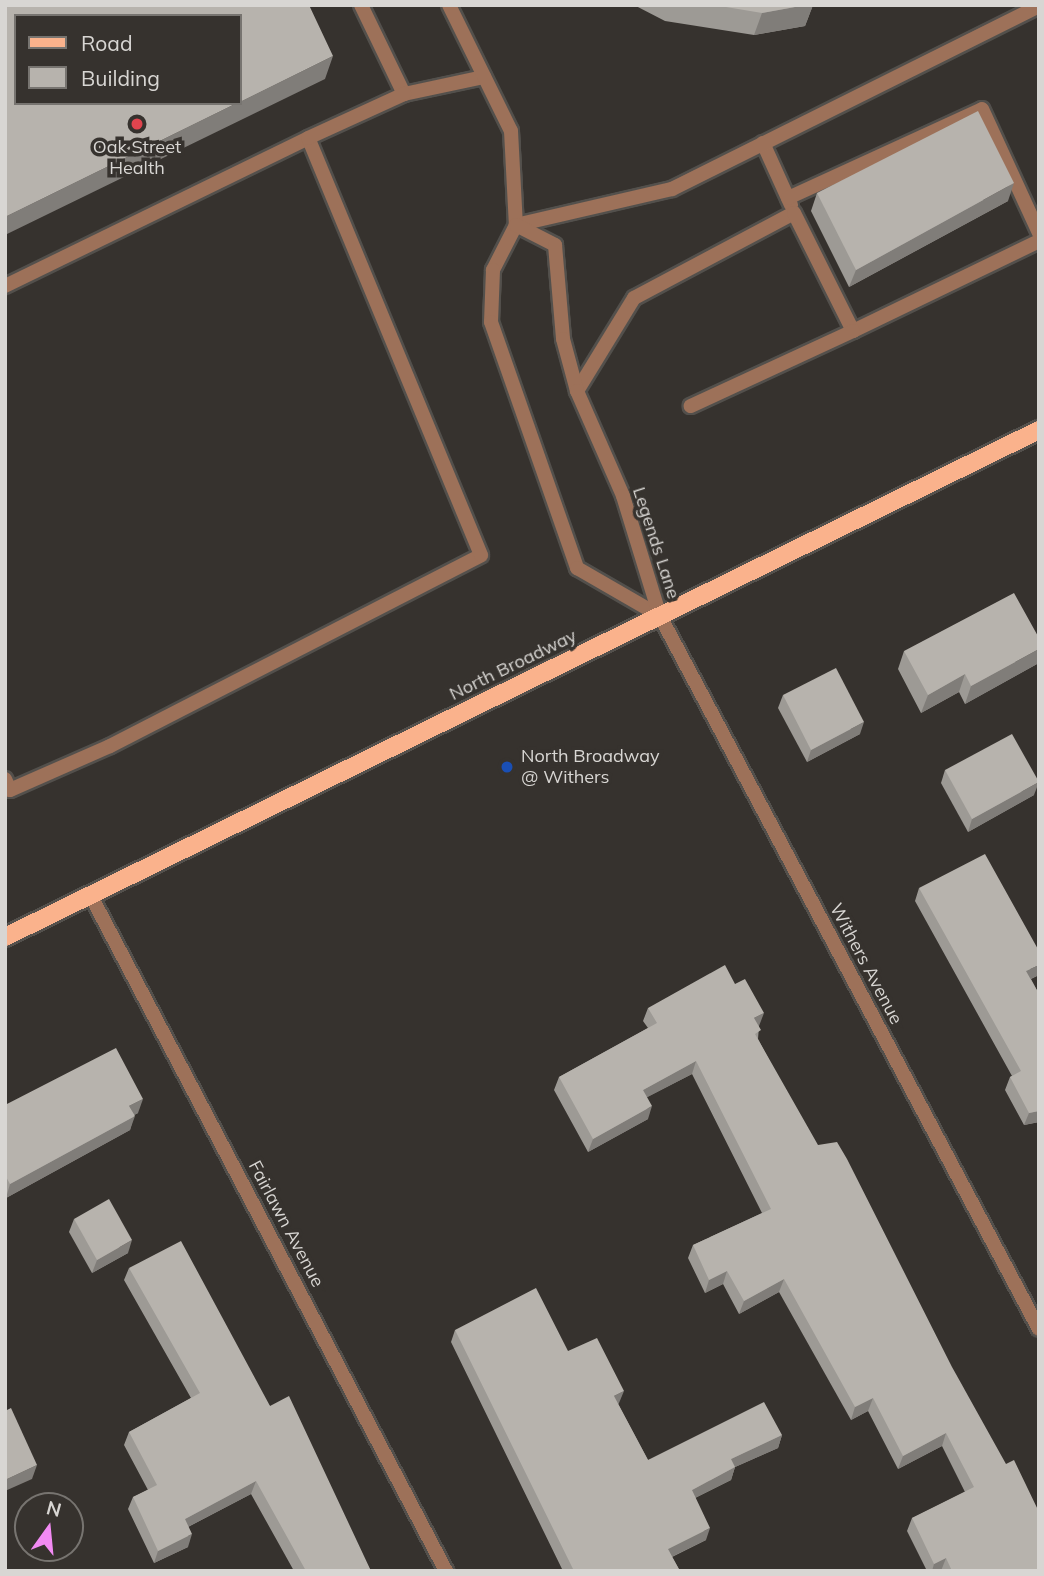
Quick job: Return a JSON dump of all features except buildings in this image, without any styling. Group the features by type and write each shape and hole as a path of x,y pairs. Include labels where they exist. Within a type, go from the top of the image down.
{"main road":[{"name":"North Broadway","path":"5,937 1039,430"}],"street":[{"path":"361,5 404,94"},
{"path":"449,5 510,131 516,225 672,189 1039,6"},
{"path":"5,286 404,94 484,78"},
{"path":"788,198 982,109 1039,233"},
{"path":"7,787 110,746 481,555 308,138"},
{"path":"764,143 794,213 853,331"},
{"path":"577,391 635,298 794,213"},
{"name":"Legends Lane","path":"516,225 555,245 563,339 577,391 623,496 660,616 578,568 491,322 493,270 516,225"},
{"path":"691,406 1039,241"},
{"name":"Withers Avenue","path":"660,616 1039,1329"},
{"name":"Fairlawn Avenue","path":"91,896 446,1571"}],"place":[{"name":"Oak Street Health","path":"137,124"},
{"name":"North Broadway @ Withers","path":"507,767"}]}
